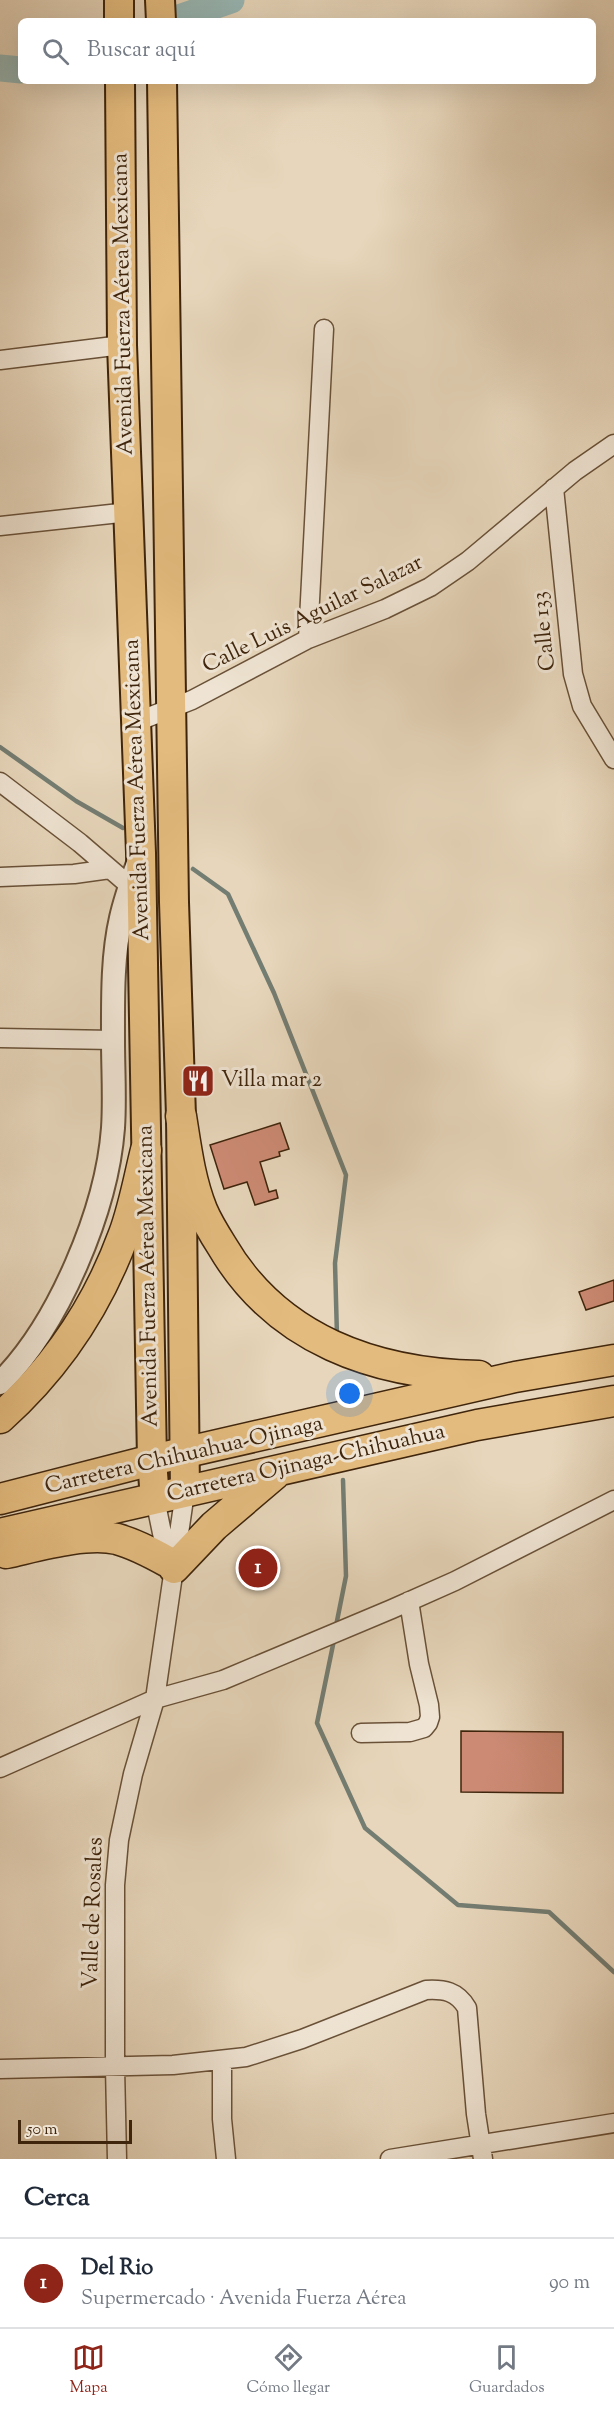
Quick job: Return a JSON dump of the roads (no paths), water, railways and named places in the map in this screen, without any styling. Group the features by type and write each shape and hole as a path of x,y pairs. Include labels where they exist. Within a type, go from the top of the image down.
{"highway":[{"path":"181,1116 188,1165 207,1219 229,1259 246,1282 289,1321 327,1345 383,1365 422,1373 515,1377"},
{"path":"0,1418 38,1381 58,1356 96,1299 125,1232 146,1150"},
{"name":"Carretera Chihuahua-Ojinaga","path":"0,1499 152,1461 515,1377 614,1360"},
{"name":"Carretera Ojinaga-Chihuahua","path":"0,1534 477,1425 614,1401"},
{"path":"0,1554 60,1542 104,1538 129,1543 172,1570 214,1526 278,1471"}],"main road":[{"path":"119,0 119,18"},
{"path":"160,0 160,18"},
{"name":"Avenida Fuerza Aérea Mexicana","path":"120,84 122,345 141,853 152,1461 155,1499"},
{"name":"Avenida Fuerza Aérea Mexicana","path":"162,84 174,902 181,1116 185,1492"}],"street":[{"path":"308,639 324,328"},
{"path":"0,360 122,345"},
{"name":"Calle Luis Aguilar Salazar","path":"136,722 213,690 308,639 385,609 430,587 468,561 554,488 614,444"},
{"name":"Calle 133","path":"554,488 573,674 582,706 614,759"},
{"path":"0,526 129,512"},
{"path":"0,782 130,885"},
{"path":"0,1383 33,1343 73,1270 88,1234 110,1156 113,1127 115,963 120,920 141,853"},
{"path":"0,877 74,874 110,868"},
{"path":"0,1038 113,1040"},
{"name":"Valle de Rosales","path":"117,2159 115,1886 119,1840 133,1774 155,1699 185,1492"},
{"path":"155,1499 172,1570"},
{"path":"0,1768 155,1699 223,1680 409,1601 614,1500"},
{"path":"361,1733 410,1732 424,1728 428,1724 429,1705 418,1664 409,1601"},
{"path":"0,2069 115,2067 222,2061 268,2051 426,1990 442,1989 462,1998 467,2008 476,2114 482,2152"},
{"path":"222,2061 222,2119 226,2159"},
{"path":"390,2159 482,2152 614,2123"}],"waterway":[{"path":"179,18 231,0"},
{"path":"0,68 18,70"},
{"path":"0,747 76,801 123,828"},
{"path":"193,869 228,894 274,993 346,1175 335,1263 337,1336"},
{"path":"336,1626 346,1576 343,1480"},
{"path":"334,1640 317,1723 365,1828 458,1905 549,1912 614,1972"}],"place":[{"name":"Villa mar 2","path":"198,1081"},
{"name":"Del Rio","path":"258,1568"}]}
